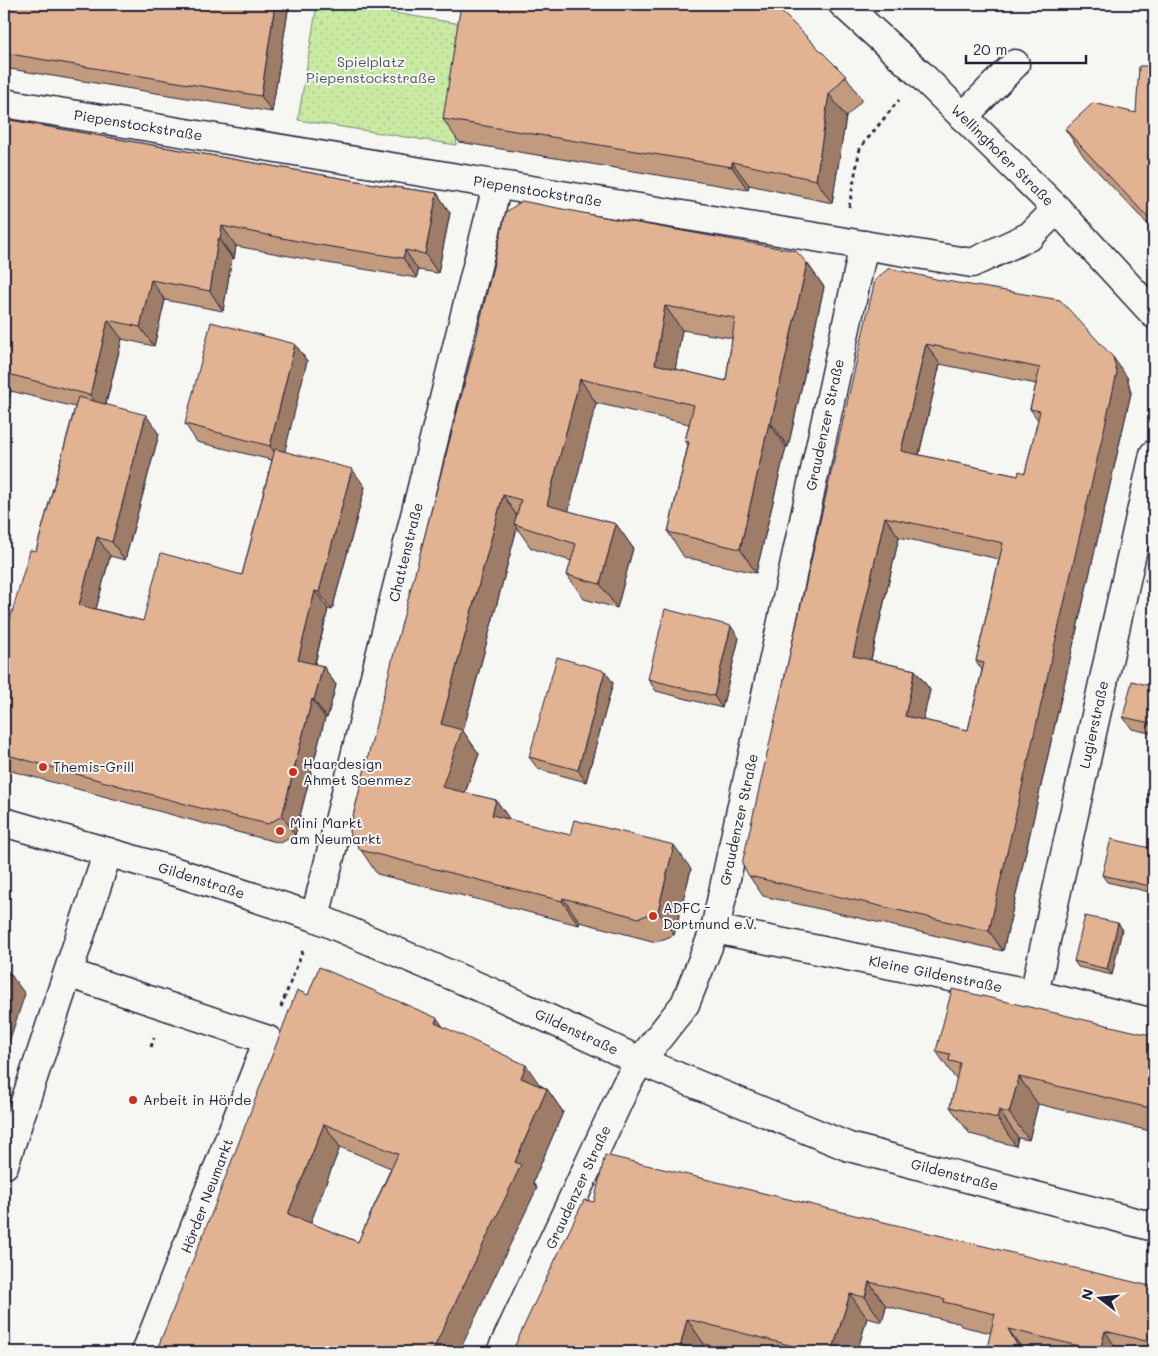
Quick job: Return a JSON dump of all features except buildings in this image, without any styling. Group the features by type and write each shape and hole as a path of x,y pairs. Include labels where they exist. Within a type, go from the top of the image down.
{"street":[{"name":"Wellinghofer Straße","path":"843,4 920,74 1057,209 1154,314"},
{"path":"963,117 1015,64"},
{"name":"Piepenstockstraße","path":"4,103 972,263 1030,236 1057,209"},
{"name":"Chattenstraße","path":"314,917 497,186"},
{"name":"Graudenzer Straße","path":"501,1352 622,1094 640,1061 685,1004 715,929 853,244"},
{"name":"Lugierstraße","path":"1034,994 1154,454"},
{"name":"Gildenstraße","path":"4,822 108,852 314,917 493,993 640,1061 849,1147 1154,1227"},
{"path":"4,1165 108,852"},
{"name":"Kleine Gildenstraße","path":"715,929 1034,994 1154,1023"},
{"path":"68,973 268,1040"},
{"name":"Hörder Neumarkt","path":"146,1352 268,1040"}],"path":[{"path":"853,244 860,148 876,129"},
{"path":"268,1040 306,943 314,917"}],"green space":[{"name":"Spielplatz Piepenstockstraße","path":"317,4 339,4 474,26 456,145 298,120"}],"place":[{"name":"Themis-Grill","path":"43,767"},
{"name":"Haardesign Ahmet Soenmez","path":"293,772"},
{"name":"Mini Markt am Neumarkt","path":"280,831"},
{"name":"ADFC - Dortmund e.V.","path":"653,916"},
{"name":"Arbeit in Hörde","path":"133,1100"}]}
